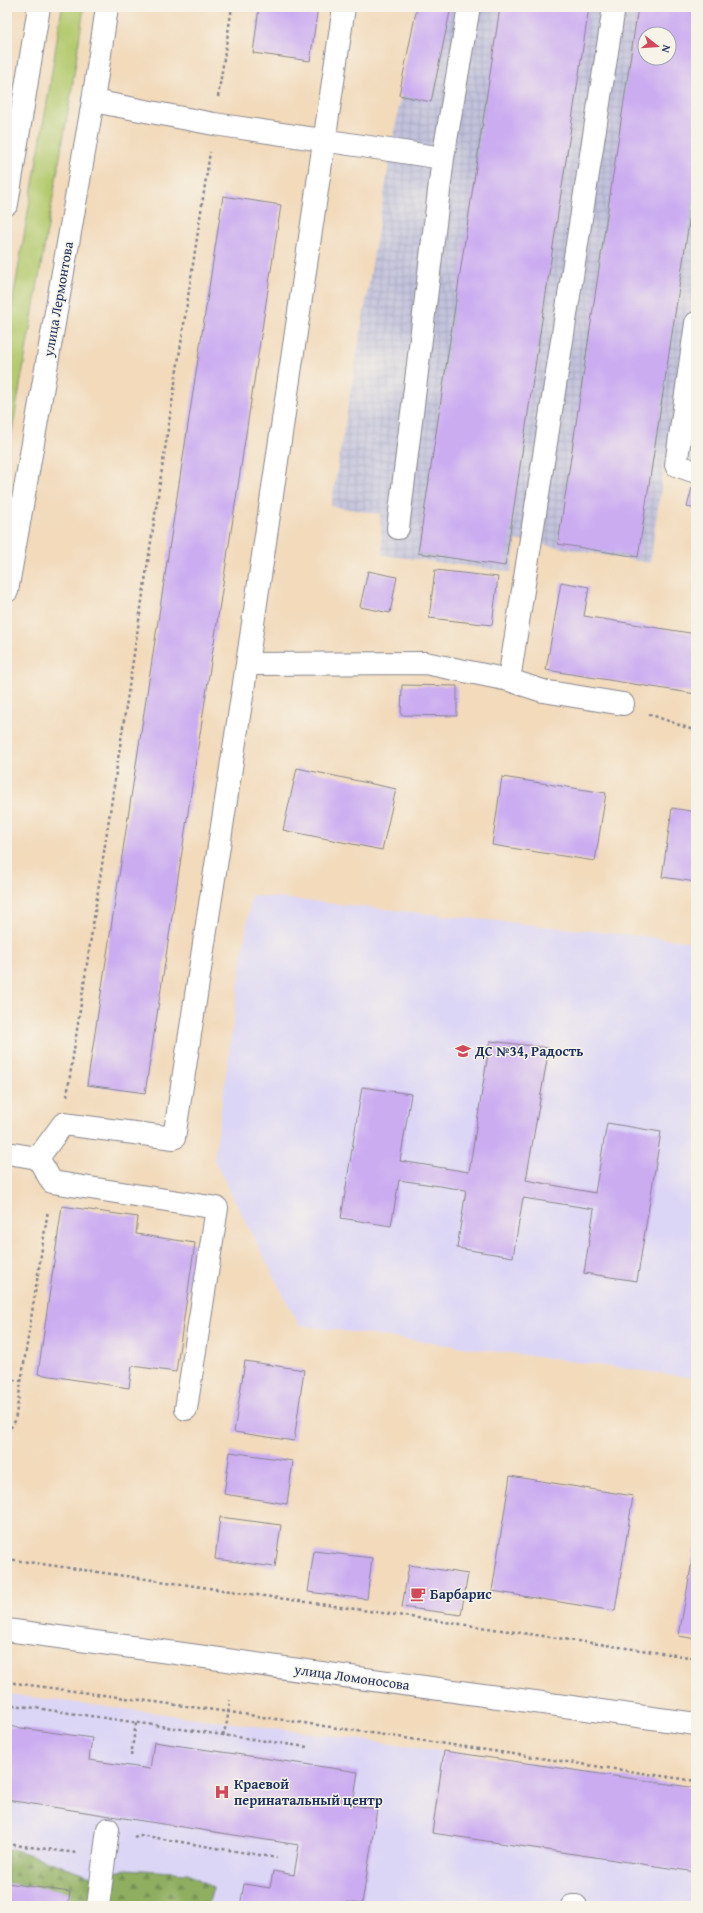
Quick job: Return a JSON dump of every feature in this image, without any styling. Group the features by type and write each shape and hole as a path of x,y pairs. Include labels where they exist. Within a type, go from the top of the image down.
{"main road":[{"path":"7,204 39,7"},
{"name":"улица Лермонтова","path":"7,591 93,101 107,7"},
{"path":"38,1158 63,1124 174,1138 247,664 344,7"},
{"path":"398,528 443,158 469,7"},
{"path":"509,680 614,7"},
{"path":"93,101 214,124 324,142 443,158"},
{"path":"696,323 676,465 696,472"},
{"path":"247,664 425,663 509,680 543,690 623,704"},
{"path":"7,1153 38,1158"},
{"path":"38,1158 52,1182 217,1208 186,1409"},
{"name":"улица Ломоносова","path":"7,1630 696,1724"},
{"path":"98,1906 106,1838"}],"path":[{"path":"63,1124 232,7"},
{"path":"623,704 696,731"},
{"path":"7,1433 15,1421 52,1182"},
{"path":"7,1379 22,1381"},
{"path":"7,1559 696,1658"},
{"path":"7,1682 229,1712 696,1781"},
{"path":"223,1736 229,1712 230,1700"},
{"path":"7,1704 307,1748"},
{"path":"131,1756 136,1723"},
{"path":"7,1844 87,1855 106,1838 139,1835 277,1858"}],"shaded area":[{"path":"416,7 696,7 696,463 665,459 650,563 516,540 511,572 383,555 380,514 331,506"},
{"name":"ДС №34, Радость","path":"251,895 696,942 696,1378 299,1325 214,1160"},
{"name":"Краевой перинатальный центр","path":"7,1694 335,1736 696,1788 696,1906 7,1906"}],"green space":[{"path":"62,7 84,7 71,94 7,460 7,334"},
{"path":"13,1849 94,1877 128,1869 188,1873 213,1888 208,1906 139,1906 128,1903 127,1906 56,1906 7,1889 7,1851"}],"building":[{"path":"259,7 318,7 310,61 253,53"},
{"path":"417,7 451,7 431,102 399,95"},
{"path":"500,7 589,7 505,566 418,553"},
{"path":"638,7 696,7 696,176 638,557 558,544"},
{"path":"223,196 281,205 145,1093 87,1085"},
{"path":"692,488 696,489 696,509 687,507"},
{"path":"435,570 498,577 492,625 429,618"},
{"path":"368,571 397,577 390,613 360,607"},
{"path":"561,582 589,587 584,616 696,634 696,694 546,670"},
{"path":"402,685 457,686 457,716 401,715"},
{"path":"297,768 396,789 382,850 283,830"},
{"path":"502,777 606,793 595,861 492,845"},
{"path":"672,808 696,812 696,882 662,877"},
{"path":"490,1041 549,1048 526,1180 595,1193 607,1123 661,1132 637,1281 584,1273 594,1209 523,1198 513,1257 457,1248 466,1190 399,1180 391,1226 341,1218 362,1087 411,1094 400,1161 469,1172"},
{"path":"62,1206 138,1217 136,1234 195,1243 176,1372 132,1366 129,1388 38,1374"},
{"path":"245,1361 304,1370 294,1441 234,1432"},
{"path":"230,1452 293,1461 287,1504 224,1494"},
{"path":"510,1476 633,1496 615,1611 492,1591"},
{"path":"220,1517 281,1525 275,1567 215,1559"},
{"path":"696,1544 696,1639 679,1636"},
{"path":"314,1551 372,1558 367,1599 308,1592"},
{"path":"409,1565 468,1574 461,1615 402,1607"},
{"path":"7,1726 92,1738 89,1760 150,1769 154,1742 358,1772 353,1805 377,1809 362,1904 346,1902 345,1906 240,1906 244,1884 270,1888 273,1871 294,1875 299,1845 7,1800"},
{"path":"444,1751 696,1788 696,1872 432,1833"},
{"path":"7,1883 70,1892 68,1906 7,1906"}],"place":[{"name":"ДС №34, Радость","path":"463,1051"},
{"name":"Барбарис","path":"418,1594"},
{"name":"Краевой перинатальный центр","path":"222,1792"}]}
